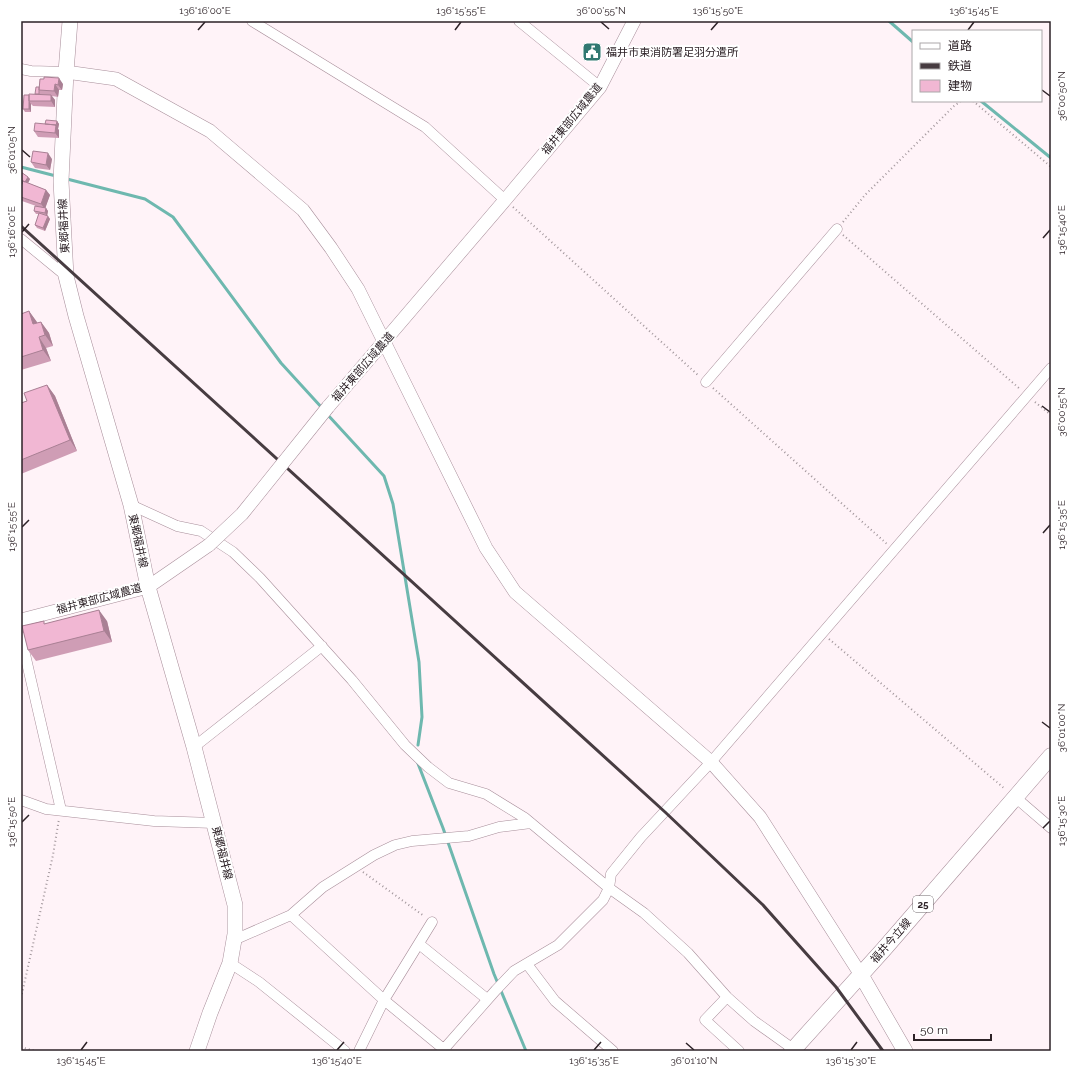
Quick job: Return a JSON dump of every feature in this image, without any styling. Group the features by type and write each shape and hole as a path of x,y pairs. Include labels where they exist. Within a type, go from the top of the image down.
{"main road":[{"name":"東郷福井線","path":"70,21 66,72 62,181 66,276 131,505 148,587 194,747 214,823 224,869 229,879 235,905 234,940 230,963 197,1051"},
{"name":"福井今立線","path":"794,1050 1051,756"},
{"path":"861,975 905,1051"}],"street":[{"path":"252,21 425,128 505,200"},
{"path":"519,21 600,87"},
{"name":"福井東部広域農道","path":"21,620 148,587 208,545 242,514 328,407 600,87 634,21"},
{"path":"21,69 32,71 66,72 116,79 162,103 210,131 303,210 331,248 358,289 486,548 515,592 712,762 760,817 861,975"},
{"path":"706,382 837,229"},
{"path":"21,239 66,276"},
{"path":"291,915 384,1000 445,1050 487,999 514,971 558,945 603,900 609,888 611,874 641,837 712,762 1051,368"},
{"path":"131,505 177,526 201,531 233,552 260,578 322,646 405,745 428,766 449,783 486,794 531,823 609,888 644,913 688,953 727,997 754,1021 794,1050"},
{"path":"21,637 60,810"},
{"path":"194,747 322,646"},
{"path":"1015,797 1051,828"},
{"path":"21,800 46,809 154,821 214,823"},
{"path":"234,940 291,915 323,887 374,855 395,845 412,841 468,836 499,827 531,823"},
{"path":"359,1051 384,1000 432,922"},
{"path":"418,944 487,999"},
{"path":"230,963 260,982 345,1051"},
{"path":"526,964 555,1001 613,1051"},
{"path":"727,997 706,1020 739,1051"}],"path":[{"path":"960,102 865,195 837,229 1051,415"},
{"path":"974,102 1050,166 1051,165"},
{"path":"823,633 1015,797"},
{"path":"21,998 53,855 60,810"},
{"path":"356,867 432,922"},
{"path":"21,1046 35,1051"}],"building":[{"path":"44,77 59,78 58,85 55,84 54,91 39,90 40,79 44,79"},
{"path":"36,87 39,87 39,94 35,94"},
{"path":"29,94 51,95 51,101 29,101"},
{"path":"24,95 29,95 29,109 23,109"},
{"path":"46,120 57,121 56,126 45,124"},
{"path":"35,123 56,125 55,133 34,131"},
{"path":"33,151 48,153 46,165 31,162"},
{"path":"21,172 28,177 25,182 21,180"},
{"path":"23,181 46,190 41,204 21,197 21,187"},
{"path":"35,206 46,208 45,213 34,211"},
{"path":"39,213 48,216 43,228 35,225"},
{"path":"29,311 33,324 41,322 45,335 39,337 43,350 21,357 21,314"},
{"path":"47,385 70,440 21,460 21,403 27,401 24,393"},
{"path":"99,610 104,631 28,650 22,626 44,621 44,624"}],"waterway":[{"path":"889,21 912,41"},
{"path":"982,102 1051,158"},
{"path":"21,167 56,176"},
{"path":"67,179 145,199 173,217 281,363 323,409"},
{"path":"327,414 384,476 393,504 419,662 422,717 418,745"},
{"path":"417,761 443,828 494,974 526,1051"}],"railway":[{"path":"21,226 665,812 763,905 836,987 883,1051"}],"place":[{"name":"福井市東消防署足羽分遣所","path":"592,52"}]}
